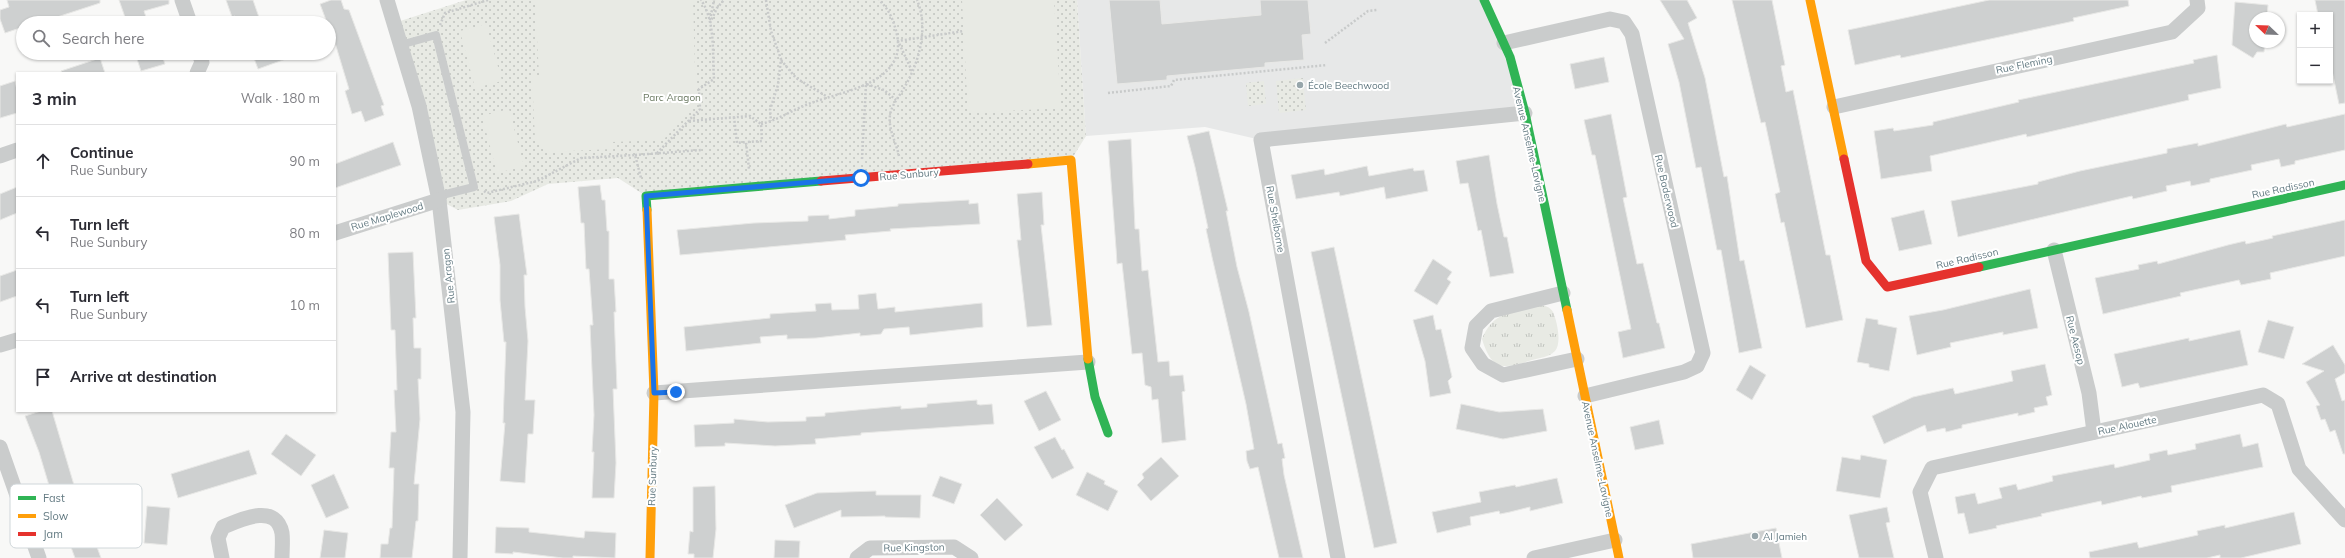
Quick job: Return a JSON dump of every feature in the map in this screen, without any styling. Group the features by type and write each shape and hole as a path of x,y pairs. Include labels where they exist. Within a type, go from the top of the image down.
{"street":[{"path":"182,0 188,16"},
{"name":"Rue Aragon","path":"387,0 419,106 439,198 463,412 460,558"},
{"name":"Avenue Anselme-Lavigne","path":"1484,0 1504,43 1525,113 1619,558"},
{"name":"Rue Radisson","path":"1810,0 1834,106 1866,261 1887,287 2345,185"},
{"name":"Rue Fleming","path":"1834,106 2172,32 2198,8 2196,0"},
{"name":"Rue Baderwood","path":"1504,43 1610,19 1624,22 1632,34 1634,42 1703,353 1697,366 1684,372 1585,396"},
{"path":"197,72 202,62 201,60"},
{"name":"Rue Shelborne","path":"1338,558 1261,140 1525,113"},
{"path":"0,156 16,150"},
{"name":"Rue Sunbury","path":"650,558 654,393 646,196 1071,160 1088,362 1095,398 1108,433"},
{"name":"Rue Maplewood","path":"336,232 439,198"},
{"name":"Rue Aesop","path":"2054,250 2089,393 2094,432"},
{"path":"1563,293 1491,311 1476,326 1472,348 1483,364 1503,375 1577,359"},
{"path":"0,346 16,340"},
{"path":"654,393 1088,362"},
{"name":"Rue Alouette","path":"1936,558 1920,492 1932,468 2263,395 2278,404 2299,469 2345,520"},
{"path":"0,446 13,484"},
{"path":"222,558 218,538 223,527 247,518 264,514 276,521 282,532 282,558"},
{"path":"1534,558 1615,540"},
{"name":"Rue Kingston","path":"858,558 870,548 954,547 971,558"},
{"path":"36,548 39,558"}],"lane":[{"path":"400,45 436,36 474,187 439,198"}],"path":[{"path":"436,36 445,14 488,0"},
{"path":"657,153 700,109 700,89 714,80 710,23 707,8 701,0"},
{"path":"710,23 714,0"},
{"path":"710,23 717,8 724,0"},
{"path":"766,0 771,31 781,60 796,78 827,97"},
{"path":"879,0 891,16 898,41 912,72"},
{"path":"900,175 896,140 890,128 890,114 912,72 921,47 921,11 917,0"},
{"path":"1325,42 1368,11 1377,10"},
{"path":"898,41 964,31"},
{"path":"760,124 771,121 827,97 866,84 889,68 896,56 898,41"},
{"path":"771,121 770,110 778,85 781,60"},
{"path":"1108,93 1170,86 1174,80 1327,65"},
{"path":"866,84 884,90 896,100"},
{"path":"861,178 866,84"},
{"path":"688,121 734,117 750,116 760,124 762,141 737,143 734,117"},
{"path":"746,142 751,187"},
{"path":"474,187 487,193 538,181 581,158 701,150"},
{"path":"636,155 646,196"}],"shaded area":[{"name":"École Beechwood","path":"1077,0 1484,0 1525,113 1261,140 1205,127 1086,136"}],"green space":[{"name":"Parc Aragon","path":"466,0 1077,0 1086,136 1071,160 646,196 618,178 548,184 511,201 458,210 439,200 394,23"},
{"path":"535,0 693,0 696,106 663,140 612,142 612,149 548,152 535,139 532,76 539,75"},
{"path":"962,0 1054,0 1061,108 968,113"},
{"path":"486,24 502,81 475,88 460,31"},
{"path":"1303,78 1306,110 1279,113 1276,81"},
{"path":"1264,81 1266,104 1248,106 1246,83"},
{"path":"509,109 524,166 497,173 482,116"},
{"path":"1540,305 1549,308 1555,316 1558,343 1555,351 1550,355 1514,365 1507,366 1495,363 1486,350 1482,339 1492,323 1505,314"}],"building":[{"path":"7,0 100,0 100,3 60,16 16,16 16,29 5,33 0,19 0,10 9,7"},
{"path":"119,0 169,0 169,4 144,11 146,16 125,16"},
{"path":"226,0 253,0 259,16 235,16 232,16"},
{"path":"331,0 341,0 344,9 349,10 384,105 381,106 384,115 365,122 361,111 352,114 345,91 349,89 336,46 336,16 324,16 320,4"},
{"path":"1109,0 1160,0 1162,24 1261,15 1260,0 1308,0 1311,34 1302,35 1304,60 1265,63 1265,67 1167,76 1167,80 1117,84"},
{"path":"1660,0 1687,0 1697,18 1688,23 1705,78 1724,177 1727,176 1740,261 1744,260 1762,348 1739,353 1721,250 1717,250 1701,167 1696,168 1679,82 1668,44 1684,39"},
{"path":"1732,0 1772,0 1785,65 1781,66 1786,92 1793,90 1826,255 1830,255 1843,320 1806,328 1784,222 1781,223 1775,194 1780,192 1765,122 1761,123"},
{"path":"1989,0 2128,0 2129,6 2073,18 2074,21 2037,29 1901,58 1900,55 1855,65 1848,30"},
{"path":"2315,0 2345,0 2345,103 2339,104 2333,75 2333,12 2317,12"},
{"path":"2235,2 2268,5 2267,12 2249,12 2249,48 2264,48 2264,52 2257,52 2253,58 2232,45"},
{"path":"2217,55 2221,88 2188,95 2189,100 2027,137 2026,134 1930,156 1932,171 1881,179 1874,131 1893,128 1894,131 1933,125 1933,122 2019,102 2018,100 2194,63 2193,60"},
{"path":"1604,57 1609,82 1575,89 1570,64"},
{"path":"94,60 101,60 105,72 62,72"},
{"path":"137,60 164,60 165,64 141,71"},
{"path":"255,60 283,60 258,69"},
{"path":"15,81 16,86 16,113 0,118 0,86"},
{"path":"1611,114 1627,197 1623,198 1637,264 1643,263 1657,323 1659,323 1665,348 1623,358 1618,332 1631,329 1595,155 1592,155 1584,120"},
{"path":"2345,114 2345,150 2295,161 2295,164 2281,167 2279,159 2251,165 2252,170 2210,179 2210,182 2191,186 2190,181 2166,186 2167,191 2133,199 2132,196 1958,237 1951,201 2038,184 2038,182 2080,171 2167,153 2167,149 2198,143 2198,146 2286,124 2287,127"},
{"path":"1209,131 1228,211 1226,211 1237,267 1249,312 1278,444 1282,443 1285,458 1282,459 1284,475 1303,558 1279,558 1258,467 1250,469 1247,461 1246,451 1254,449 1246,404 1212,257 1206,229 1208,228 1187,136"},
{"path":"1131,139 1135,229 1139,229 1142,271 1148,270 1158,362 1169,361 1170,376 1183,375 1185,391 1182,392 1186,440 1162,443 1158,399 1152,400 1151,387 1145,385 1142,353 1132,354 1122,263 1117,264 1108,141"},
{"path":"393,142 401,165 336,188 336,164"},
{"path":"1489,155 1497,204 1504,237 1507,237 1514,273 1490,277 1481,230 1478,231 1468,183 1460,184 1456,161"},
{"path":"1367,166 1369,176 1413,168 1414,171 1424,170 1428,191 1386,199 1384,187 1340,196 1339,192 1296,199 1291,175 1324,169 1325,175"},
{"path":"600,185 602,200 605,200 607,231 609,231 609,279 614,279 616,312 614,312 617,389 613,389 616,463 614,498 592,498 594,415 590,325 593,325 589,269 586,269 584,223 581,223 578,187"},
{"path":"16,187 16,213 0,220 0,194"},
{"path":"1042,192 1044,225 1041,225 1052,325 1027,327 1017,240 1021,240 1017,194"},
{"path":"969,200 969,204 978,203 980,224 890,229 891,231 845,235 846,240 680,255 677,230 754,223 808,221 808,216 829,215 829,219 855,216 855,210 898,206 898,204"},
{"path":"1924,210 1932,244 1899,251 1891,218"},
{"path":"519,214 527,275 524,275 528,341 525,400 535,400 533,434 528,434 525,483 500,481 505,423 503,423 506,342 504,342 500,300 500,265 494,217"},
{"path":"2345,220 2345,256 2270,273 2271,279 2241,285 2239,280 2180,293 2181,296 2103,314 2095,278 2139,269 2138,265 2157,261 2158,264 2245,241 2246,244 2273,238 2272,236"},
{"path":"1334,247 1397,543 1374,548 1311,252"},
{"path":"413,252 416,318 413,318 414,348 421,348 421,379 418,379 420,419 414,484 419,484 418,521 416,521 412,558 380,558 381,544 388,544 390,528 392,528 394,468 389,468 391,432 396,432 394,390 397,390 395,330 391,330 388,253"},
{"path":"1433,259 1452,272 1447,279 1451,282 1437,305 1414,291"},
{"path":"16,270 16,296 0,302 0,276"},
{"path":"2030,289 2038,328 2003,335 2003,332 1950,343 1951,347 1917,355 1909,316 1943,310"},
{"path":"876,293 878,309 895,307 895,312 982,303 983,327 910,335 909,327 884,329 881,334 860,336 860,333 816,338 787,339 787,335 760,337 761,343 686,351 684,327 770,318 770,314 816,311 815,304 831,303 832,310 859,309 858,295"},
{"path":"1433,315 1436,330 1441,329 1452,377 1448,381 1451,393 1430,397 1425,361 1413,320"},
{"path":"1866,318 1878,320 1878,324 1897,328 1889,371 1869,367 1869,364 1857,362"},
{"path":"2268,320 2294,327 2284,359 2258,352"},
{"path":"2240,330 2248,365 2140,388 2138,383 2122,387 2114,354 2189,338 2189,341"},
{"path":"2333,345 2345,365 2345,373 2335,379 2342,401 2345,400 2345,454 2343,454 2335,430 2330,432 2325,419 2321,420 2316,406 2320,405 2306,382 2324,371 2302,364"},
{"path":"2045,364 2052,395 2046,397 2048,405 2034,408 2035,412 2018,416 2018,413 1962,425 1962,428 1946,432 1945,428 1927,432 1925,425 1884,444 1872,416 1913,397 1953,388 1955,394 2013,381 2011,371"},
{"path":"1750,365 1766,375 1752,400 1736,390"},
{"path":"1046,391 1061,420 1039,431 1024,401"},
{"path":"977,400 977,404 980,405 992,404 994,424 861,433 861,435 815,439 816,444 775,446 725,443 725,446 695,447 694,425 734,423 734,419 768,422 806,421 806,417 825,416 825,413 901,406 901,409 927,407 927,404"},
{"path":"1461,404 1499,412 1543,409 1547,431 1503,439 1456,429"},
{"path":"38,412 52,412 74,484 49,484 39,452 25,416"},
{"path":"1659,420 1664,444 1635,450 1630,427"},
{"path":"286,434 316,455 301,476 271,454"},
{"path":"2240,434 2243,447 2258,443 2263,467 2171,486 2172,492 2142,498 2141,496 2102,505 2101,501 2041,514 2042,516 1996,526 1997,528 1969,534 1964,513 1958,514 1955,497 1975,493 1978,504 2002,498 1999,488 2016,484 2018,490 2053,481 2052,476 2114,464 2115,468 2150,460 2149,454 2167,450 2168,455 2196,449 2195,444"},
{"path":"1055,437 1062,450 1064,449 1074,468 1052,479 1034,447"},
{"path":"249,450 257,474 178,498 171,474"},
{"path":"1861,455 1887,460 1880,498 1836,491 1842,457 1860,460"},
{"path":"1161,457 1179,476 1151,501 1137,485 1144,478 1142,474"},
{"path":"1087,472 1105,481 1104,484 1118,491 1108,511 1076,495"},
{"path":"334,474 349,508 326,518 311,485"},
{"path":"940,476 962,484 954,504 932,496"},
{"path":"1557,478 1563,503 1530,511 1530,507 1500,514 1499,511 1470,517 1471,525 1437,533 1432,512 1481,502 1479,492 1515,485 1516,487"},
{"path":"715,486 716,529 713,558 694,558 694,554 688,554 690,531 693,532 693,487"},
{"path":"876,491 876,495 921,495 920,518 885,516 841,517 841,510 794,528 785,505 817,493"},
{"path":"997,498 1023,525 1005,541 980,515"},
{"path":"147,506 170,508 167,545 144,543"},
{"path":"1887,507 1890,522 1886,523 1894,558 1859,558 1849,515"},
{"path":"2294,512 2301,544 2241,558 2220,558 2220,555 2207,558 2090,558 2089,552 2137,542 2139,548 2198,535 2197,531 2225,525 2225,528"},
{"path":"496,527 529,528 529,532 584,538 585,531 616,533 615,558 573,556 573,558 563,558 513,552 513,554 495,553"},
{"name":"Al Jamieh","path":"1776,528 1782,558 1693,558 1691,544"},
{"path":"324,530 348,533 345,558 320,558"},
{"path":"775,540 800,541 799,558 774,558"},
{"path":"71,548 97,548 101,558 75,558"}],"traffic: fast":[{"path":"1484,0 1510,57 1525,113 1567,310"},
{"path":"647,210 646,196 821,181"},
{"path":"1979,267 2345,185"},
{"path":"1088,359 1095,397 1108,433"}],"traffic: slow":[{"path":"1810,0 1844,159"},
{"path":"1028,164 1071,160 1088,359"},
{"path":"647,210 654,393 650,558"},
{"path":"1567,310 1619,558"}],"traffic: jam":[{"path":"1844,159 1866,261 1887,287 1979,267"},
{"path":"821,181 1028,164"}],"place":[{"name":"École Beechwood","path":"1300,85"},
{"name":"Al Jamieh","path":"1755,536"}],"route":[{"path":"676,392 654,393 646,196 861,178"}]}
